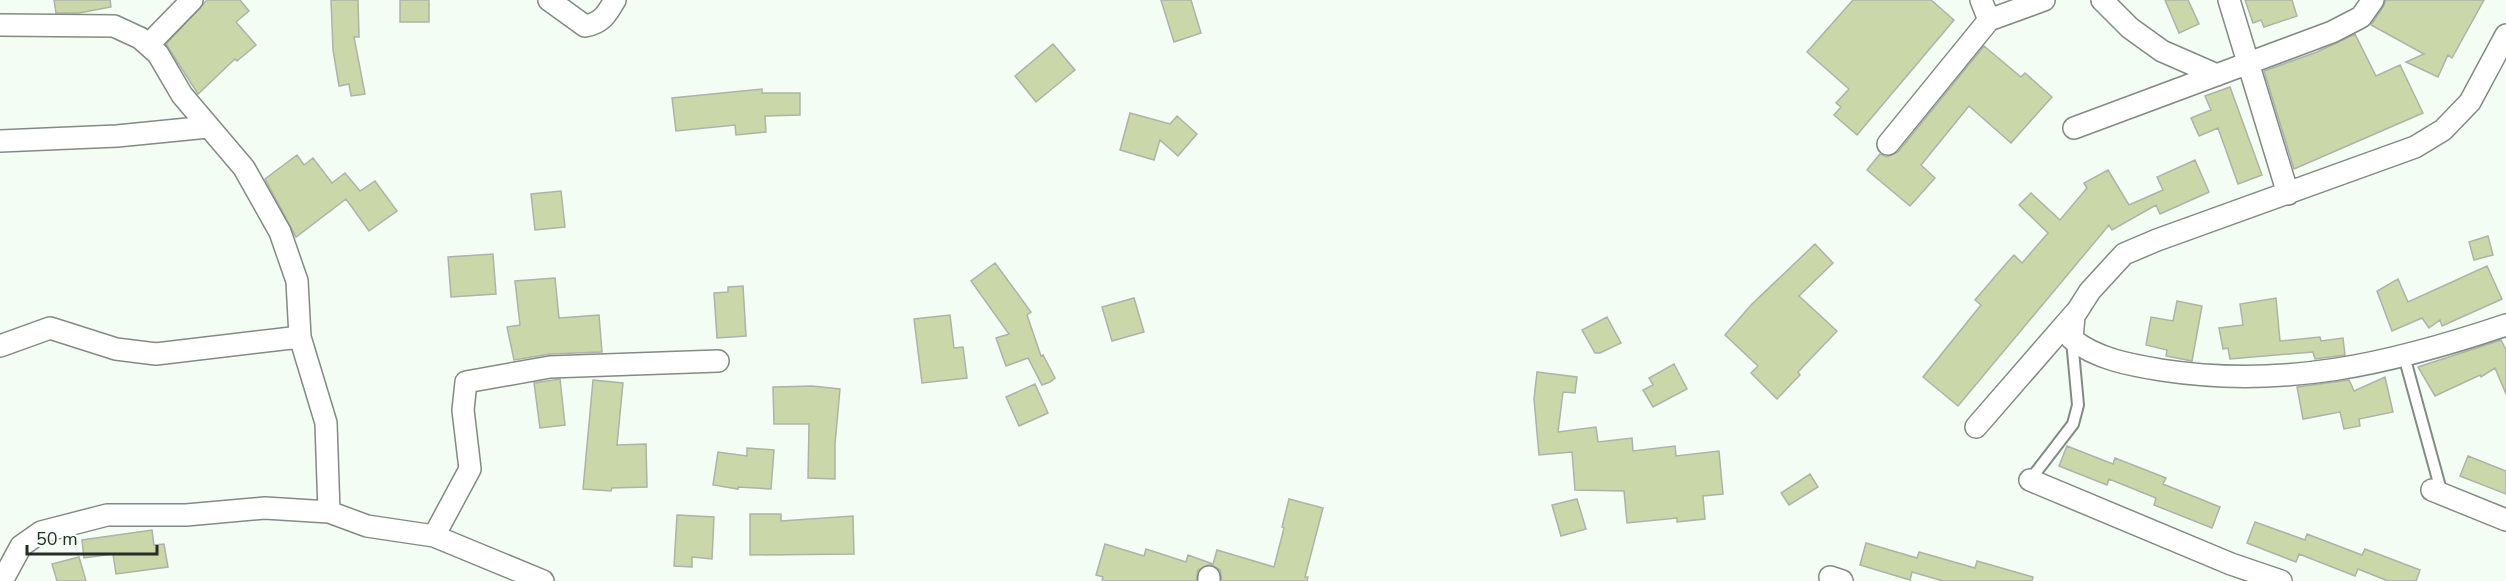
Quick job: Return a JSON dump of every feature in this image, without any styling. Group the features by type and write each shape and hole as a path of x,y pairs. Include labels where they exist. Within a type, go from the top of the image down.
{"street":[{"path":"148,45 192,0"},
{"path":"549,0 585,26 596,24 605,17 615,0"},
{"path":"1888,144 1985,10 2044,0"},
{"path":"2102,0 2130,28 2162,51 2217,75"},
{"path":"2229,0 2288,194"},
{"path":"2074,128 2332,32 2361,17 2366,4"},
{"path":"0,25 114,26 140,38 158,54 182,95 244,168 280,231 297,281 300,337 326,423 329,512"},
{"path":"2506,35 2470,102 2443,130 2415,147 2157,240 2124,255 2090,291 2074,316 2072,339 2085,350 2138,366 2203,377 2260,378 2320,373 2404,356 2506,325"},
{"path":"0,141 117,136 208,127"},
{"path":"1976,427 2078,310"},
{"path":"0,346 50,328 116,349 156,354 300,337"},
{"path":"434,536 470,469 463,410 466,382 550,367 718,361"},
{"path":"2030,480 2231,564 2281,581"},
{"path":"2437,492 2506,520"},
{"path":"2,581 21,546 41,532 107,515 186,515 265,508 329,512 367,526 434,536 543,581"}],"lane":[{"path":"2030,480 2073,424 2078,405 2072,339"},
{"path":"2404,356 2437,492"}],"building":[{"path":"54,0 110,0 111,7 79,13 56,13"},
{"path":"207,0 240,0 249,11 236,22 256,45 237,61 235,59 198,94 166,44"},
{"path":"331,0 358,0 359,37 354,37 365,94 351,96 349,84 339,86 333,50"},
{"path":"400,0 429,0 429,22 400,22"},
{"path":"1161,0 1191,0 1201,33 1174,42"},
{"path":"1853,0 1931,0 1954,20 1857,135 1834,115 1841,107 1836,103 1849,89 1807,52"},
{"path":"2165,0 2188,0 2199,24 2179,33"},
{"path":"2245,0 2292,0 2297,16 2264,27 2261,20 2253,23"},
{"path":"2386,0 2484,0 2452,58 2448,55 2438,77 2406,62 2424,54 2371,25"},
{"path":"2355,34 2376,76 2400,65 2423,113 2294,169 2264,71 2317,52"},
{"path":"1053,44 1075,70 1036,102 1015,76"},
{"path":"1984,46 2021,77 2025,73 2052,97 2011,143 1969,106 1921,165 1935,178 1910,206 1867,170 1880,154 1887,157 1898,152"},
{"path":"2230,87 2262,175 2238,184 2218,128 2199,136 2191,118 2211,110 2205,96"},
{"path":"762,89 762,93 800,93 800,115 765,116 766,132 736,135 735,125 676,131 672,98"},
{"path":"1130,113 1170,124 1177,116 1197,134 1178,156 1160,140 1154,160 1120,150"},
{"path":"297,155 304,165 313,158 332,183 345,173 360,191 375,181 397,211 369,231 346,199 296,237 265,179"},
{"path":"2195,160 2209,192 2160,214 2156,205 2112,230 2109,225 1958,406 1923,377 1981,305 1975,300 2005,265 2014,255 2022,263 2048,233 2019,205 2031,193 2060,220 2087,188 2084,183 2108,170 2129,205 2163,190 2157,177"},
{"path":"561,191 565,227 535,230 531,194"},
{"path":"2488,236 2493,255 2474,260 2469,242"},
{"path":"1815,244 1833,263 1799,296 1837,331 1798,372 1800,375 1777,399 1751,373 1758,366 1725,335 1751,305"},
{"path":"493,254 496,294 451,297 448,257"},
{"path":"995,263 1031,312 1027,315 1041,356 1043,355 1055,378 1050,382 1042,385 1028,358 1006,366 996,338 1009,334 971,281"},
{"path":"2487,266 2502,299 2442,326 2440,320 2429,328 2422,318 2392,331 2377,291 2398,279 2408,302"},
{"path":"555,278 559,318 599,315 602,352 550,354 514,360 507,327 520,325 515,281"},
{"path":"743,286 746,336 717,338 714,293 728,292 728,287"},
{"path":"1134,298 1144,332 1112,341 1102,307"},
{"path":"2276,298 2280,341 2320,337 2321,341 2343,338 2345,355 2315,359 2313,352 2230,359 2228,348 2223,349 2219,328 2243,325 2240,304"},
{"path":"2177,301 2202,306 2192,361 2166,356 2167,350 2146,345 2151,317 2173,321"},
{"path":"950,315 954,348 963,347 967,378 922,383 914,319"},
{"path":"1607,317 1621,343 1595,353 1582,330"},
{"path":"2501,340 2506,350 2506,394 2495,368 2481,377 2480,375 2435,396 2418,367"},
{"path":"1674,364 1687,389 1653,407 1643,390 1653,385 1649,378"},
{"path":"1537,372 1577,377 1575,393 1563,392 1558,432 1596,427 1598,442 1632,438 1633,451 1675,446 1676,456 1719,451 1723,494 1703,496 1705,519 1677,522 1677,518 1627,523 1624,491 1575,490 1572,452 1539,455 1534,399"},
{"path":"2385,377 2393,412 2359,419 2360,426 2344,429 2340,412 2303,419 2297,387 2349,380 2354,391"},
{"path":"560,379 565,425 540,428 534,383"},
{"path":"593,380 623,383 617,445 646,444 647,487 612,488 611,491 583,489"},
{"path":"1035,384 1048,413 1019,426 1006,397"},
{"path":"812,386 840,389 835,444 835,479 808,478 809,424 774,424 773,387"},
{"path":"2067,446 2113,464 2115,458 2166,478 2163,484 2220,507 2212,528 2154,505 2156,498 2109,479 2107,485 2059,466"},
{"path":"747,448 774,450 771,489 738,487 738,489 713,485 718,452 747,456"},
{"path":"2468,456 2506,471 2506,494 2460,476"},
{"path":"1810,474 1818,487 1789,505 1781,493"},
{"path":"1289,499 1323,508 1305,577 1308,577 1307,581 1222,581 1220,570 1210,564 1198,570 1196,581 1102,581 1103,577 1096,575 1105,544 1144,556 1146,549 1186,562 1188,555 1213,564 1217,550 1274,567"},
{"path":"1577,499 1586,529 1561,536 1552,505"},
{"path":"750,514 781,514 781,521 853,516 854,554 750,555"},
{"path":"677,515 714,517 712,559 692,557 692,567 674,566"},
{"path":"2255,522 2305,540 2307,534 2362,555 2365,549 2420,570 2416,581 2388,581 2358,569 2355,576 2299,554 2296,562 2247,543"},
{"path":"152,530 154,545 164,544 168,567 116,574 113,554 84,558 82,540"},
{"path":"1866,543 1917,558 1919,552 1975,568 1977,561 2033,577 2032,581 1943,581 1912,572 1910,580 1860,565"},
{"path":"79,557 86,581 57,581 52,564"}]}
